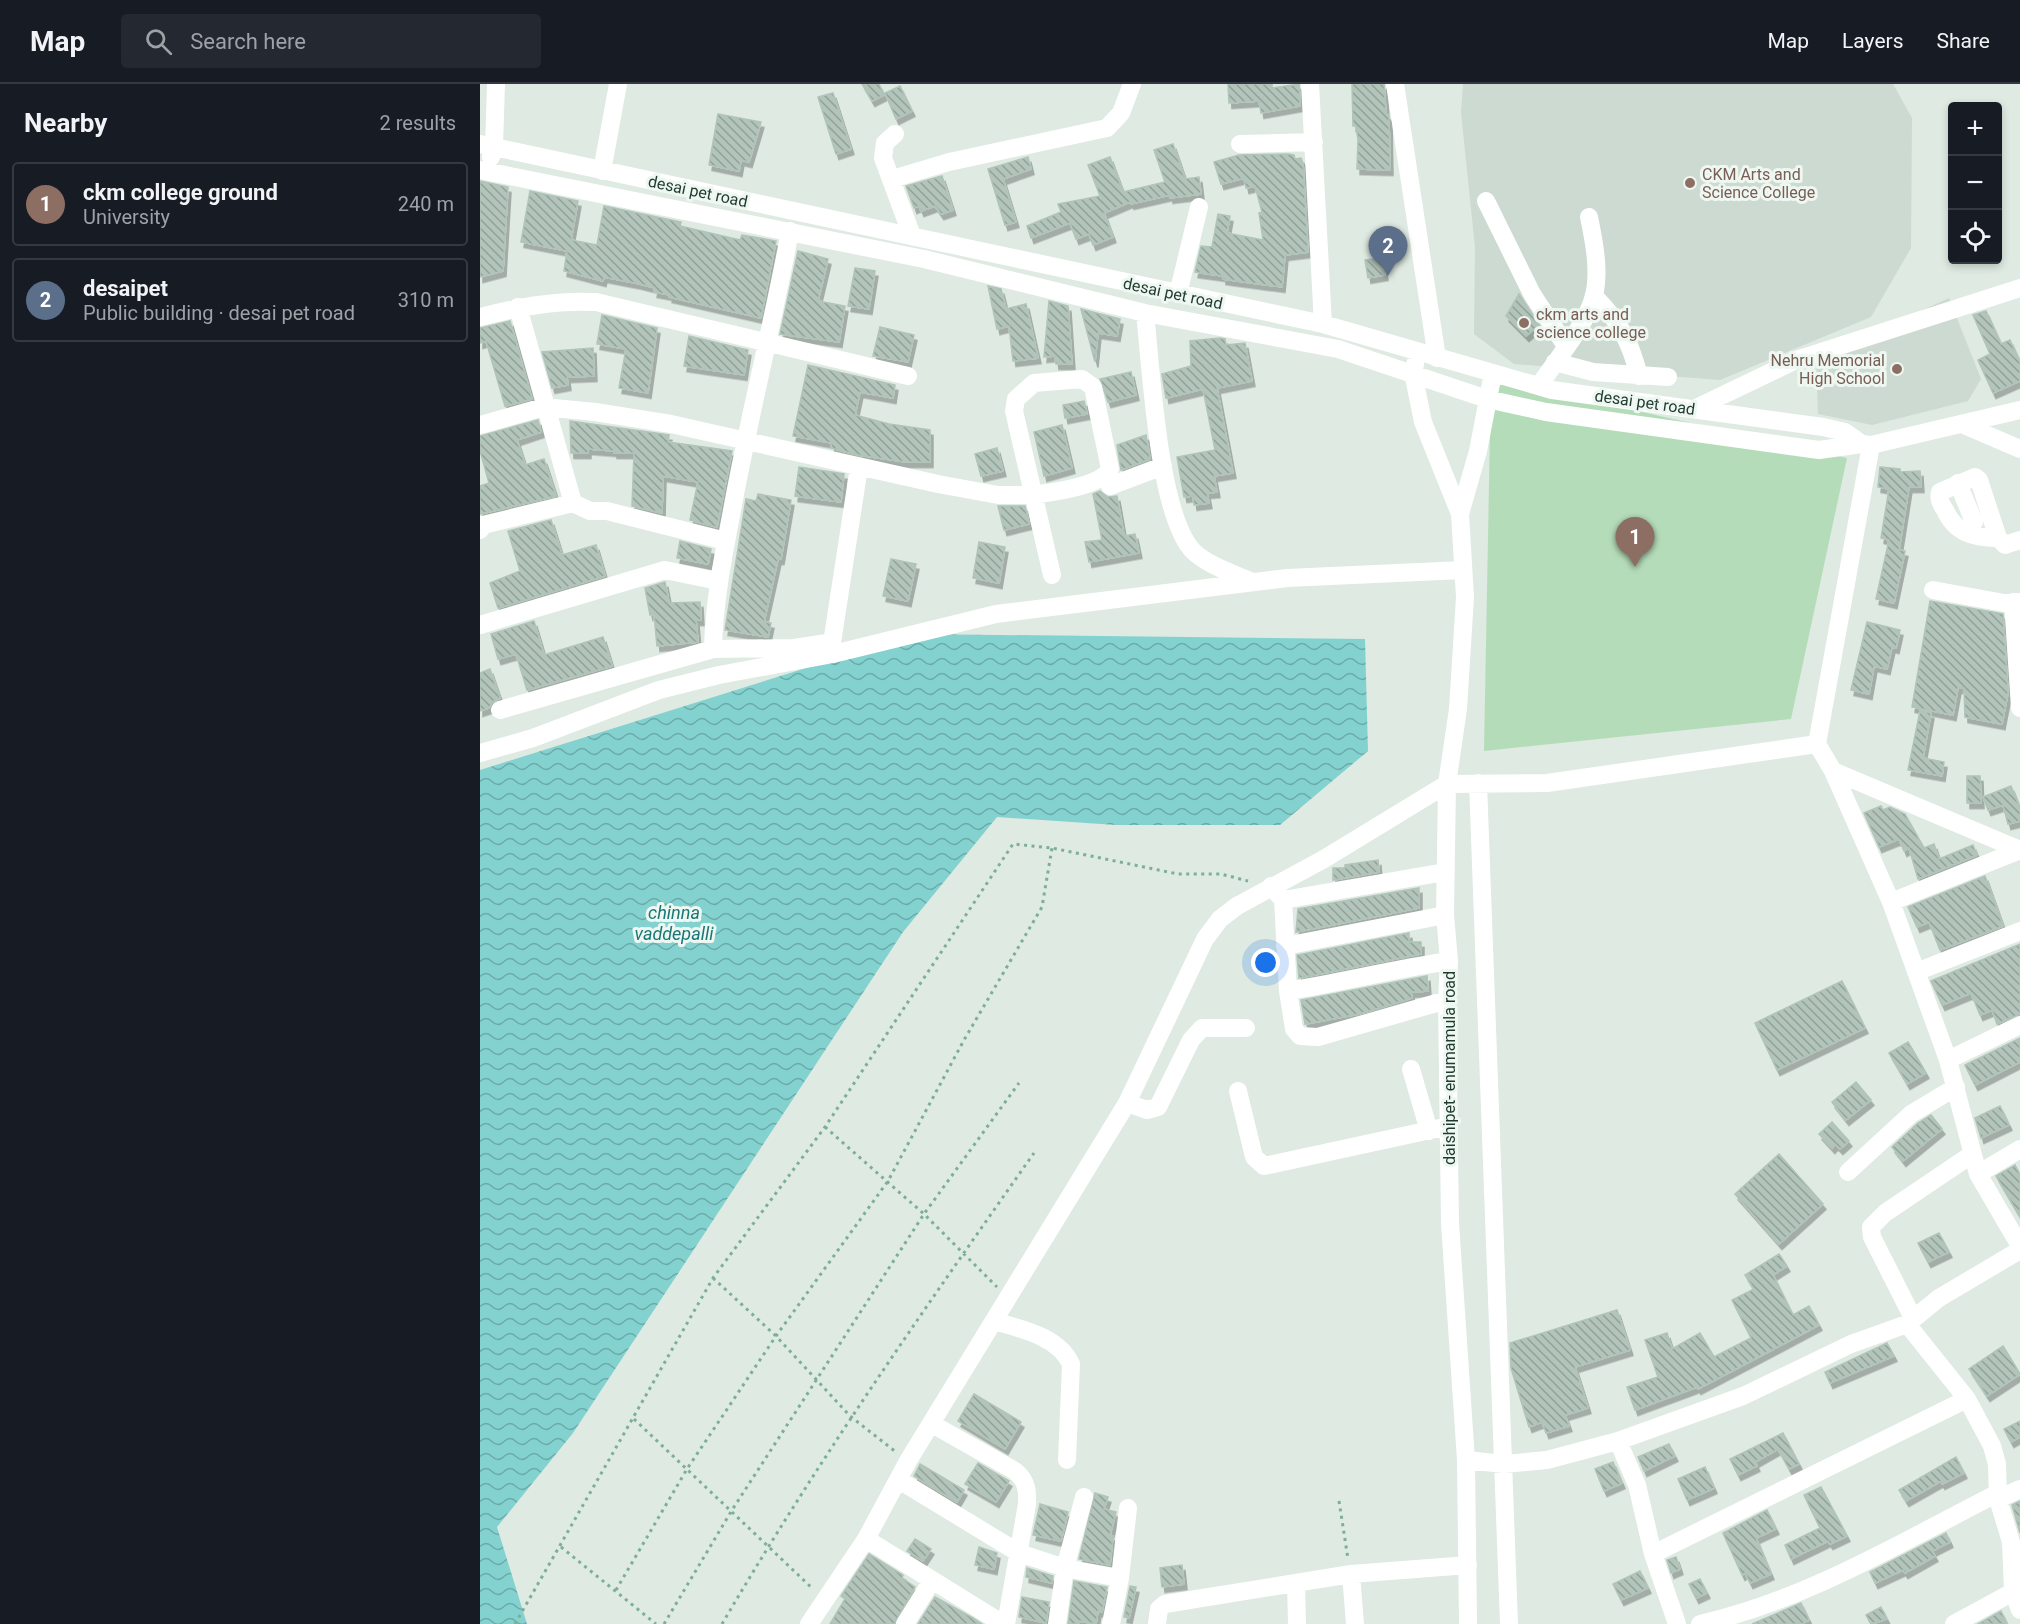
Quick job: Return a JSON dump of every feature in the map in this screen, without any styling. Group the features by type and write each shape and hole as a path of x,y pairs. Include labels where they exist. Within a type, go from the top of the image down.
{"street":[{"path":"483,171 496,84"},
{"path":"602,171 618,84"},
{"path":"892,179 949,162 1107,128 1121,113 1132,84"},
{"path":"1310,84 1323,324"},
{"path":"1395,84 1437,358"},
{"path":"895,134 882,150 912,236"},
{"path":"1240,144 1314,142"},
{"name":"desai pet road","path":"487,146 1323,324 1539,386 1823,427 1845,432 1867,445"},
{"name":"desai pet road","path":"483,171 924,259 1145,313 1338,349 1487,399 1546,412 1819,450 1867,445 1964,426 2020,410"},
{"path":"1486,201 1532,294 1566,346"},
{"path":"1178,294 1199,207"},
{"path":"1539,386 1588,311 1594,296 1596,278 1589,217"},
{"path":"713,649 718,581 745,440 769,344 790,231"},
{"path":"1694,409 1796,360 2020,288"},
{"path":"1594,296 1615,317 1625,333 1639,376"},
{"path":"480,316 518,307 563,301 597,302 908,376"},
{"path":"518,307 544,407 573,503"},
{"path":"1145,313 1163,466 1170,505 1182,536 1194,552 1218,567 1254,582"},
{"name":"daishipet- enumamula road","path":"1417,352 1413,373 1423,422 1460,513 1463,570 1464,650 1447,784 1445,915 1449,961 1447,1000 1450,1224 1466,1460 1468,1624"},
{"path":"1555,363 1593,372 1668,377"},
{"name":"daishipet- enumamula road","path":"1460,513 1478,452 1493,373"},
{"path":"480,425 544,407 595,412 745,440 859,467 998,495 1035,495 1096,482 1107,476 1110,469 1093,387 1082,379 1034,383 1016,399 1014,411 1035,495 1052,575"},
{"path":"1964,426 2020,449"},
{"path":"1466,1460 1504,1464 1547,1460 1618,1441 1734,1400 1851,1344 1910,1321 2020,1248 1978,1174 1971,1155 1948,1060 1891,902 1833,771 1817,744 1867,445"},
{"path":"1110,486 1163,466"},
{"path":"832,648 859,467"},
{"path":"1998,538 1978,538 1974,522 1979,480 1971,478 1943,489 1939,497 1949,520 1974,522 1998,538 2005,545 2020,540"},
{"path":"480,530 483,525 573,503 590,511 607,511 726,541"},
{"path":"480,625 665,570 718,581"},
{"path":"480,753 533,738 659,690 832,648 996,614 1204,586 1287,578 1463,570"},
{"path":"1933,590 2004,603 2017,602 2020,708"},
{"path":"500,710 713,649 832,648"},
{"path":"809,1624 866,1539 908,1461 932,1424 1004,1324 1009,1299 1127,1103 1205,939 1220,919 1271,886 1324,859 1447,784 1547,783 1817,744"},
{"path":"1833,771 2020,850"},
{"path":"1478,783 1509,1624"},
{"path":"1891,902 2020,850"},
{"path":"1283,900 1445,872"},
{"path":"1271,886 1283,900 1288,991 1294,1029 1300,1036 1307,1038 1447,1000"},
{"path":"1285,946 1445,915"},
{"path":"1916,972 2020,931"},
{"path":"1288,991 1396,969 1449,961"},
{"path":"1948,1060 2020,1025"},
{"path":"1127,1103 1147,1110 1158,1107 1191,1040 1202,1028 1246,1028"},
{"path":"1411,1069 1429,1131"},
{"path":"1848,1172 1911,1114 1956,1087"},
{"path":"1238,1090 1254,1157 1264,1166 1449,1126"},
{"path":"1978,1174 2020,1149"},
{"path":"1971,1155 1885,1213 1871,1227 1872,1237 1910,1321 1967,1399 1992,1446 1997,1464 1998,1496 2011,1542 2013,1592 2020,1610"},
{"path":"1004,1324 1060,1347 1071,1364 1067,1460"},
{"path":"1653,1554 1967,1399"},
{"path":"866,1539 997,1623 1019,1553 1028,1492 1024,1482 1015,1472 932,1424"},
{"path":"1618,1441 1637,1485 1653,1554 1677,1624"},
{"path":"899,1480 1019,1553 1065,1568 1120,1578"},
{"path":"1700,1624 1726,1622 1782,1600 1998,1496 2020,1489"},
{"path":"1057,1624 1065,1568 1084,1497"},
{"path":"1111,1624 1120,1578 1128,1508"},
{"path":"1157,1624 1160,1609 1165,1604 1351,1574 1468,1565"},
{"path":"1351,1574 1354,1624"},
{"path":"905,1624 931,1582"},
{"path":"1296,1583 1297,1624"},
{"path":"1954,1624 2013,1592"}],"path":[{"path":"515,1624 713,1278 825,1127 1013,844 1052,848 1178,874 1221,874 1271,886"},
{"path":"616,1590 687,1469 776,1336 888,1181 964,1040 1042,907 1052,848"},
{"path":"664,1624 732,1510 924,1214 1019,1083"},
{"path":"825,1127 924,1214 1009,1299"},
{"path":"722,1624 768,1545 850,1416 1034,1153"},
{"path":"713,1278 776,1336 850,1416 908,1461"},
{"path":"634,1419 825,1600"},
{"path":"1339,1502 1351,1574"},
{"path":"561,1547 656,1624"}],"shaded area":[{"name":"CKM Arts and Science College","path":"1463,84 1893,84 1912,118 1911,248 1871,317 1720,380 1514,364 1474,334 1475,248 1461,112"},
{"name":"Nehru Memorial High School","path":"1949,298 1981,379 1968,401 1872,425 1818,414 1816,358"}],"green space":[{"path":"1491,378 1847,458 1791,719 1484,751"}],"water":[{"name":"chinna vaddepalli","path":"915,634 1365,639 1368,751 1280,825 1116,825 997,817 903,932 573,1433 497,1527 527,1624 480,1624 480,770"}],"building":[{"path":"862,84 879,84 884,95 872,101"},
{"path":"1228,84 1272,84 1272,88 1299,84 1300,106 1261,113 1259,101 1229,103"},
{"path":"1352,84 1384,84 1386,113 1389,117 1390,170 1357,169 1358,140 1356,126 1353,126"},
{"path":"900,86 912,111 896,119 885,93"},
{"path":"833,93 851,149 836,154 818,97"},
{"path":"718,114 761,122 749,162 741,160 739,171 709,165"},
{"path":"1173,144 1185,179 1199,177 1201,194 1170,198 1170,195 1131,204 1130,202 1104,213 1113,237 1093,245 1089,234 1076,239 1070,223 1031,238 1027,226 1061,212 1058,204 1100,196 1088,165 1110,157 1123,192 1165,182 1154,150"},
{"path":"1239,155 1294,155 1295,159 1301,158 1303,163 1308,252 1285,255 1282,287 1223,279 1223,276 1195,272 1201,246 1212,247 1218,214 1230,216 1227,233 1263,240 1259,213 1262,212 1255,186 1246,188 1244,178 1221,184 1214,162"},
{"path":"1028,157 1031,169 1003,179 1016,222 1005,225 988,169"},
{"path":"942,176 953,210 941,214 935,206 921,211 919,206 914,208 906,186"},
{"path":"480,181 508,187 503,271 480,277"},
{"path":"530,191 578,201 571,240 597,245 604,206 681,222 680,226 740,240 742,235 776,241 761,318 669,297 670,295 654,292 655,288 640,284 604,277 603,281 564,271 567,251 521,242"},
{"path":"798,251 828,259 818,301 845,306 839,342 780,334"},
{"path":"1383,258 1385,275 1368,278 1365,260"},
{"path":"855,268 875,271 869,309 848,306"},
{"path":"988,286 1001,289 1006,309 1026,304 1038,358 1013,361 1009,326 997,329"},
{"path":"1519,294 1539,325 1526,336 1506,316"},
{"path":"1049,301 1068,306 1072,364 1056,364 1055,356 1044,357"},
{"path":"1081,309 1120,319 1117,336 1098,333 1095,362"},
{"path":"1986,311 2001,344 2010,340 2020,362 2020,381 1993,393 1978,360 1990,354 1973,315"},
{"path":"602,315 657,328 648,393 619,388 626,349 597,344"},
{"path":"510,321 532,399 505,406 486,341 480,343 480,328"},
{"path":"880,327 914,335 908,362 873,356"},
{"path":"689,336 748,350 744,375 684,366"},
{"path":"1225,339 1226,345 1245,343 1252,381 1217,388 1233,473 1214,476 1217,492 1207,493 1209,503 1194,505 1193,496 1184,497 1177,457 1215,450 1203,389 1166,398 1162,374 1191,366 1190,341"},
{"path":"593,348 594,376 567,377 568,385 552,388 542,352"},
{"path":"808,365 895,385 893,398 860,392 855,415 889,424 930,430 930,462 906,462 858,455 831,448 832,443 793,436"},
{"path":"1131,372 1136,395 1108,402 1100,379"},
{"path":"1084,401 1087,414 1065,418 1063,405"},
{"path":"538,420 541,432 517,440 525,465 544,459 556,496 480,514 480,486 489,483 480,451 480,436"},
{"path":"570,421 669,435 668,442 732,451 717,527 690,520 698,482 663,476 662,513 632,506 634,453 588,449 588,453 571,453"},
{"path":"1062,425 1072,468 1044,476 1034,432"},
{"path":"1146,435 1150,459 1121,470 1117,445"},
{"path":"997,448 1003,471 981,476 975,454"},
{"path":"799,467 844,474 841,502 795,496"},
{"path":"1880,467 1900,469 1900,472 1920,471 1921,487 1909,487 1899,550 1905,551 1894,603 1876,599 1889,540 1881,538 1889,489 1878,487"},
{"path":"1100,491 1108,497 1117,496 1124,536 1135,534 1139,553 1089,562 1085,542 1102,540 1093,494"},
{"path":"758,494 791,500 781,559 778,559 764,622 771,623 768,637 725,630 746,499 756,501"},
{"path":"998,506 1025,506 1029,524 1004,530"},
{"path":"551,520 562,555 596,545 605,576 498,608 490,583 520,571 508,531"},
{"path":"680,541 711,549 708,564 677,558"},
{"path":"979,542 1005,547 999,583 973,578"},
{"path":"891,559 916,564 908,601 883,596"},
{"path":"665,582 669,603 700,602 701,620 696,620 698,642 657,646 654,614 650,615 645,588"},
{"path":"1930,601 2003,614 2008,693 2002,724 1965,717 1964,688 1958,688 1953,715 1912,707"},
{"path":"534,621 544,655 603,637 612,666 527,690 516,654 498,659 491,634"},
{"path":"1867,622 1900,630 1896,648 1892,647 1887,669 1874,666 1869,694 1851,690"},
{"path":"490,669 500,698 492,702 489,708 480,711 480,673"},
{"path":"1920,711 1931,713 1923,758 1944,762 1942,776 1908,770"},
{"path":"1967,776 1980,776 1981,803 1967,803"},
{"path":"2011,786 2020,809 2020,821 2008,824 2003,805 1988,810 1983,797"},
{"path":"1881,806 1883,810 1890,807 1905,814 1924,848 1934,844 1939,859 1973,845 1977,855 1918,879 1909,848 1904,851 1899,839 1879,847 1864,813"},
{"path":"1378,860 1379,872 1333,880 1333,868 1345,868 1345,865"},
{"path":"1985,876 2003,926 1940,950 1929,922 1917,927 1908,907"},
{"path":"1419,888 1419,908 1296,932 1298,909"},
{"path":"1409,933 1409,942 1421,942 1421,954 1299,978 1297,955"},
{"path":"2020,944 2020,1014 1997,1024 1992,1010 1980,1015 1971,993 1942,1005 1931,981"},
{"path":"1427,976 1428,991 1411,992 1412,998 1359,1014 1305,1024 1301,1000"},
{"path":"1842,981 1865,1028 1777,1070 1755,1023"},
{"path":"2020,1038 2020,1062 1975,1085 1965,1065"},
{"path":"1908,1042 1926,1073 1907,1084 1889,1053"},
{"path":"1856,1082 1871,1100 1846,1120 1832,1102"},
{"path":"2000,1106 2009,1125 1981,1138 1975,1118"},
{"path":"1931,1115 1942,1129 1903,1161 1892,1147 1918,1123"},
{"path":"1832,1122 1849,1141 1840,1149 1835,1144 1832,1148 1819,1134"},
{"path":"1779,1154 1823,1204 1779,1244 1735,1194"},
{"path":"2015,1165 2020,1175 2020,1217 1996,1176"},
{"path":"1939,1233 1949,1252 1928,1262 1918,1243"},
{"path":"1779,1254 1787,1266 1773,1275 1793,1315 1809,1306 1819,1325 1698,1389 1697,1387 1635,1410 1627,1387 1658,1377 1645,1340 1667,1333 1672,1349 1700,1333 1714,1357 1751,1338 1732,1300 1754,1289 1745,1275"},
{"path":"1617,1310 1630,1350 1575,1367 1588,1408 1565,1415 1569,1426 1546,1433 1542,1422 1529,1427 1511,1368 1510,1343"},
{"path":"1887,1343 1894,1356 1830,1383 1825,1372"},
{"path":"2003,1346 2020,1374 1987,1396 1969,1369"},
{"path":"974,1394 1021,1422 1005,1449 958,1421"},
{"path":"2020,1421 2020,1437 2011,1442 2004,1429"},
{"path":"1783,1433 1799,1464 1789,1469 1778,1449 1755,1462 1757,1466 1738,1475 1730,1459"},
{"path":"1669,1444 1675,1456 1644,1471 1638,1457"},
{"path":"1956,1457 1964,1473 1942,1484 1941,1481 1906,1501 1899,1490"},
{"path":"1613,1462 1622,1483 1604,1491 1595,1469"},
{"path":"978,1463 1009,1481 996,1502 965,1484"},
{"path":"920,1464 964,1490 957,1502 914,1476"},
{"path":"1705,1467 1714,1488 1687,1500 1678,1479"},
{"path":"1821,1487 1847,1536 1830,1544 1828,1541 1791,1559 1785,1545 1820,1528 1804,1495"},
{"path":"1095,1493 1108,1497 1104,1509 1116,1512 1110,1535 1113,1536 1110,1565 1079,1559"},
{"path":"2020,1501 2020,1533 2012,1505"},
{"path":"1040,1504 1068,1512 1061,1541 1033,1535"},
{"path":"1767,1510 1776,1529 1756,1538 1771,1574 1750,1583 1745,1573 1742,1575 1723,1533"},
{"path":"1946,1533 1950,1542 1932,1551 1935,1556 1905,1573 1903,1570 1875,1583 1870,1572"},
{"path":"915,1539 931,1549 923,1561 907,1551"},
{"path":"979,1547 997,1553 994,1569 975,1565"},
{"path":"869,1554 903,1575 902,1578 915,1587 894,1624 830,1624 845,1599 841,1596"},
{"path":"1676,1557 1680,1569 1671,1573 1667,1560"},
{"path":"1182,1565 1184,1584 1162,1587 1160,1568"},
{"path":"1027,1568 1053,1576 1052,1583 1026,1577"},
{"path":"1640,1571 1648,1588 1621,1600 1613,1584"},
{"path":"1700,1579 1707,1593 1696,1598 1689,1584"},
{"path":"1074,1581 1107,1587 1102,1612 1098,1611 1096,1624 1079,1621 1079,1624 1068,1624"},
{"path":"1130,1586 1136,1587 1129,1618 1124,1617"},
{"path":"935,1597 973,1618 982,1624 918,1624"},
{"path":"1022,1597 1049,1602 1046,1623 1019,1617"},
{"path":"1801,1603 1809,1620 1802,1624 1752,1624"},
{"path":"1881,1607 1887,1619 1871,1624 1866,1615"},
{"path":"2001,1611 2007,1624 1978,1624"}],"place":[{"name":"CKM Arts and Science College","path":"1690,183"},
{"name":"desaipet","path":"1388,276"},
{"name":"ckm arts and science college","path":"1524,323"},
{"name":"Nehru Memorial High School","path":"1897,369"},
{"name":"ckm college ground","path":"1635,567"}]}
